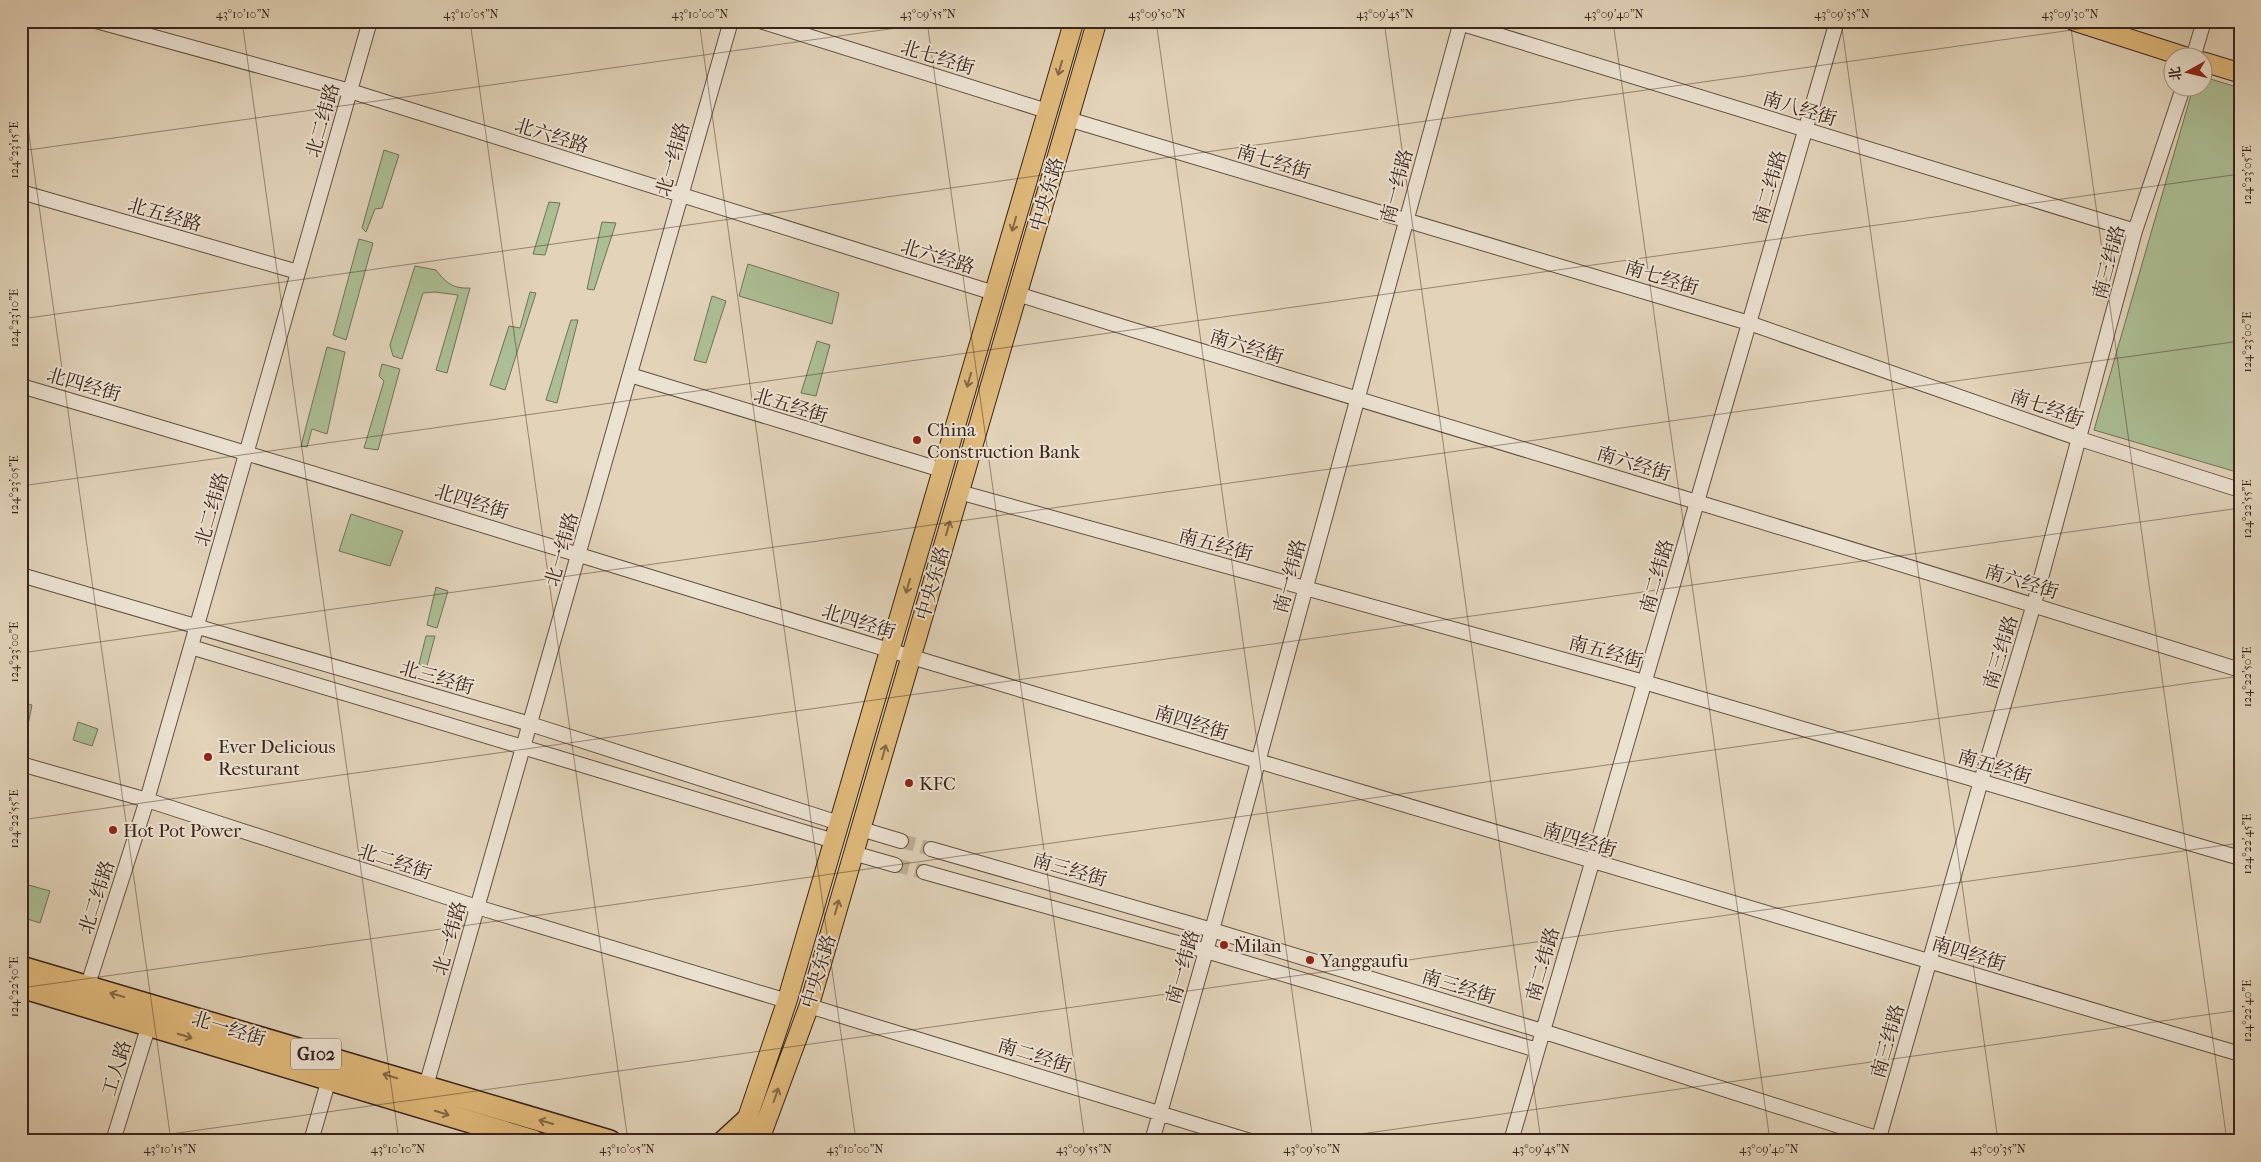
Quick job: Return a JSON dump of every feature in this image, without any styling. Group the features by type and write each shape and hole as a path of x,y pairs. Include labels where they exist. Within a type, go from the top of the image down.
{"highway":[{"name":"北一经街","path":"21,967 84,996 152,1016 426,1086 610,1141"},
{"name":"北一经街","path":"21,988 84,996"},
{"name":"北一经街","path":"152,1016 329,1080 534,1141"},
{"path":"724,1141 756,1121"}],"main road":[{"name":"中央东路","path":"759,1141 756,1121 787,1001 1074,21"},
{"name":"中央东路","path":"740,1141 756,1121 808,1006 1097,21"},
{"path":"2074,21 2164,49"},
{"path":"2214,65 2240,73"},
{"path":"756,1121 770,1141"}],"street":[{"name":"北六经路","path":"96,21 350,91 994,293"},
{"name":"北二纬路","path":"84,996 147,800 370,21"},
{"name":"北一纬路","path":"426,1086 731,21"},
{"name":"北七经街","path":"760,21 1047,111"},
{"name":"南二纬路","path":"1511,1141 1837,21"},
{"path":"2195,48 2204,21"},
{"name":"南八经街","path":"1458,22 2135,231"},
{"name":"南一纬路","path":"1152,1141 1212,930 1357,400 1458,22"},
{"name":"南三纬路","path":"1881,1140 1980,782 2034,604 2135,231 2180,98"},
{"name":"南七经街","path":"1068,119 1749,323 2080,439 2240,490"},
{"name":"北五经路","path":"21,192 298,272"},
{"name":"南六经街","path":"1017,294 1357,400 2034,604 2240,670"},
{"name":"北五经街","path":"630,375 942,470"},
{"name":"北四经街","path":"21,386 246,452 911,657"},
{"name":"南五经街","path":"959,492 1644,682 2240,858"},
{"name":"北三经街","path":"21,575 530,724 839,823"},
{"path":"191,647 834,841"},
{"name":"南四经街","path":"911,657 1592,862 2240,1054"},
{"name":"北二经街","path":"21,764 147,800 477,907 787,1001"},
{"path":"861,829 901,841"},
{"name":"南三经街","path":"932,849 1212,930 1542,1031 1881,1140"},
{"path":"853,853 895,865"},
{"path":"924,872 1206,951 1537,1050"},
{"name":"南二经街","path":"808,1006 1250,1141"},
{"name":"工人路","path":"113,1141 152,1016"},
{"path":"311,1141 329,1080"}],"green space":[{"path":"2214,80 2240,88 2240,473 2094,430 2190,98 2214,98"},
{"path":"384,150 399,155 382,208 375,209 366,232 362,228"},
{"path":"549,202 560,203 545,255 533,254"},
{"path":"602,222 616,223 594,290 587,289"},
{"path":"359,239 373,243 346,340 333,335"},
{"path":"748,264 839,293 832,324 739,296"},
{"path":"415,266 436,270 447,282 454,286 470,288 447,373 436,370 458,295 435,292 423,293 402,359 393,356 390,345"},
{"path":"530,292 536,293 505,390 490,385 509,326 520,328"},
{"path":"712,296 726,301 706,363 694,360"},
{"path":"571,320 578,320 557,403 546,400"},
{"path":"817,341 830,345 816,396 801,393"},
{"path":"327,347 345,352 327,434 312,429 307,447 301,446"},
{"path":"382,364 400,369 378,450 364,448 384,381 379,376"},
{"path":"351,514 403,531 390,566 339,551"},
{"path":"436,587 448,591 437,628 427,625"},
{"path":"426,636 435,636 427,666 419,664"},
{"path":"21,702 32,705 28,725 21,723"},
{"path":"78,722 98,729 92,746 73,740"},
{"path":"21,883 50,891 40,923 21,917"}],"tunnel":[{"path":"901,841 931,849"},
{"path":"895,865 924,872"}],"place":[{"name":"China Construction Bank","path":"917,440"},
{"name":"Ever Delicious Resturant","path":"208,757"},
{"name":"KFC","path":"909,783"},
{"name":"Hot Pot Power","path":"113,830"},
{"name":"M̈ilan","path":"1224,945"},
{"name":"Yanggaufu","path":"1310,960"}]}
